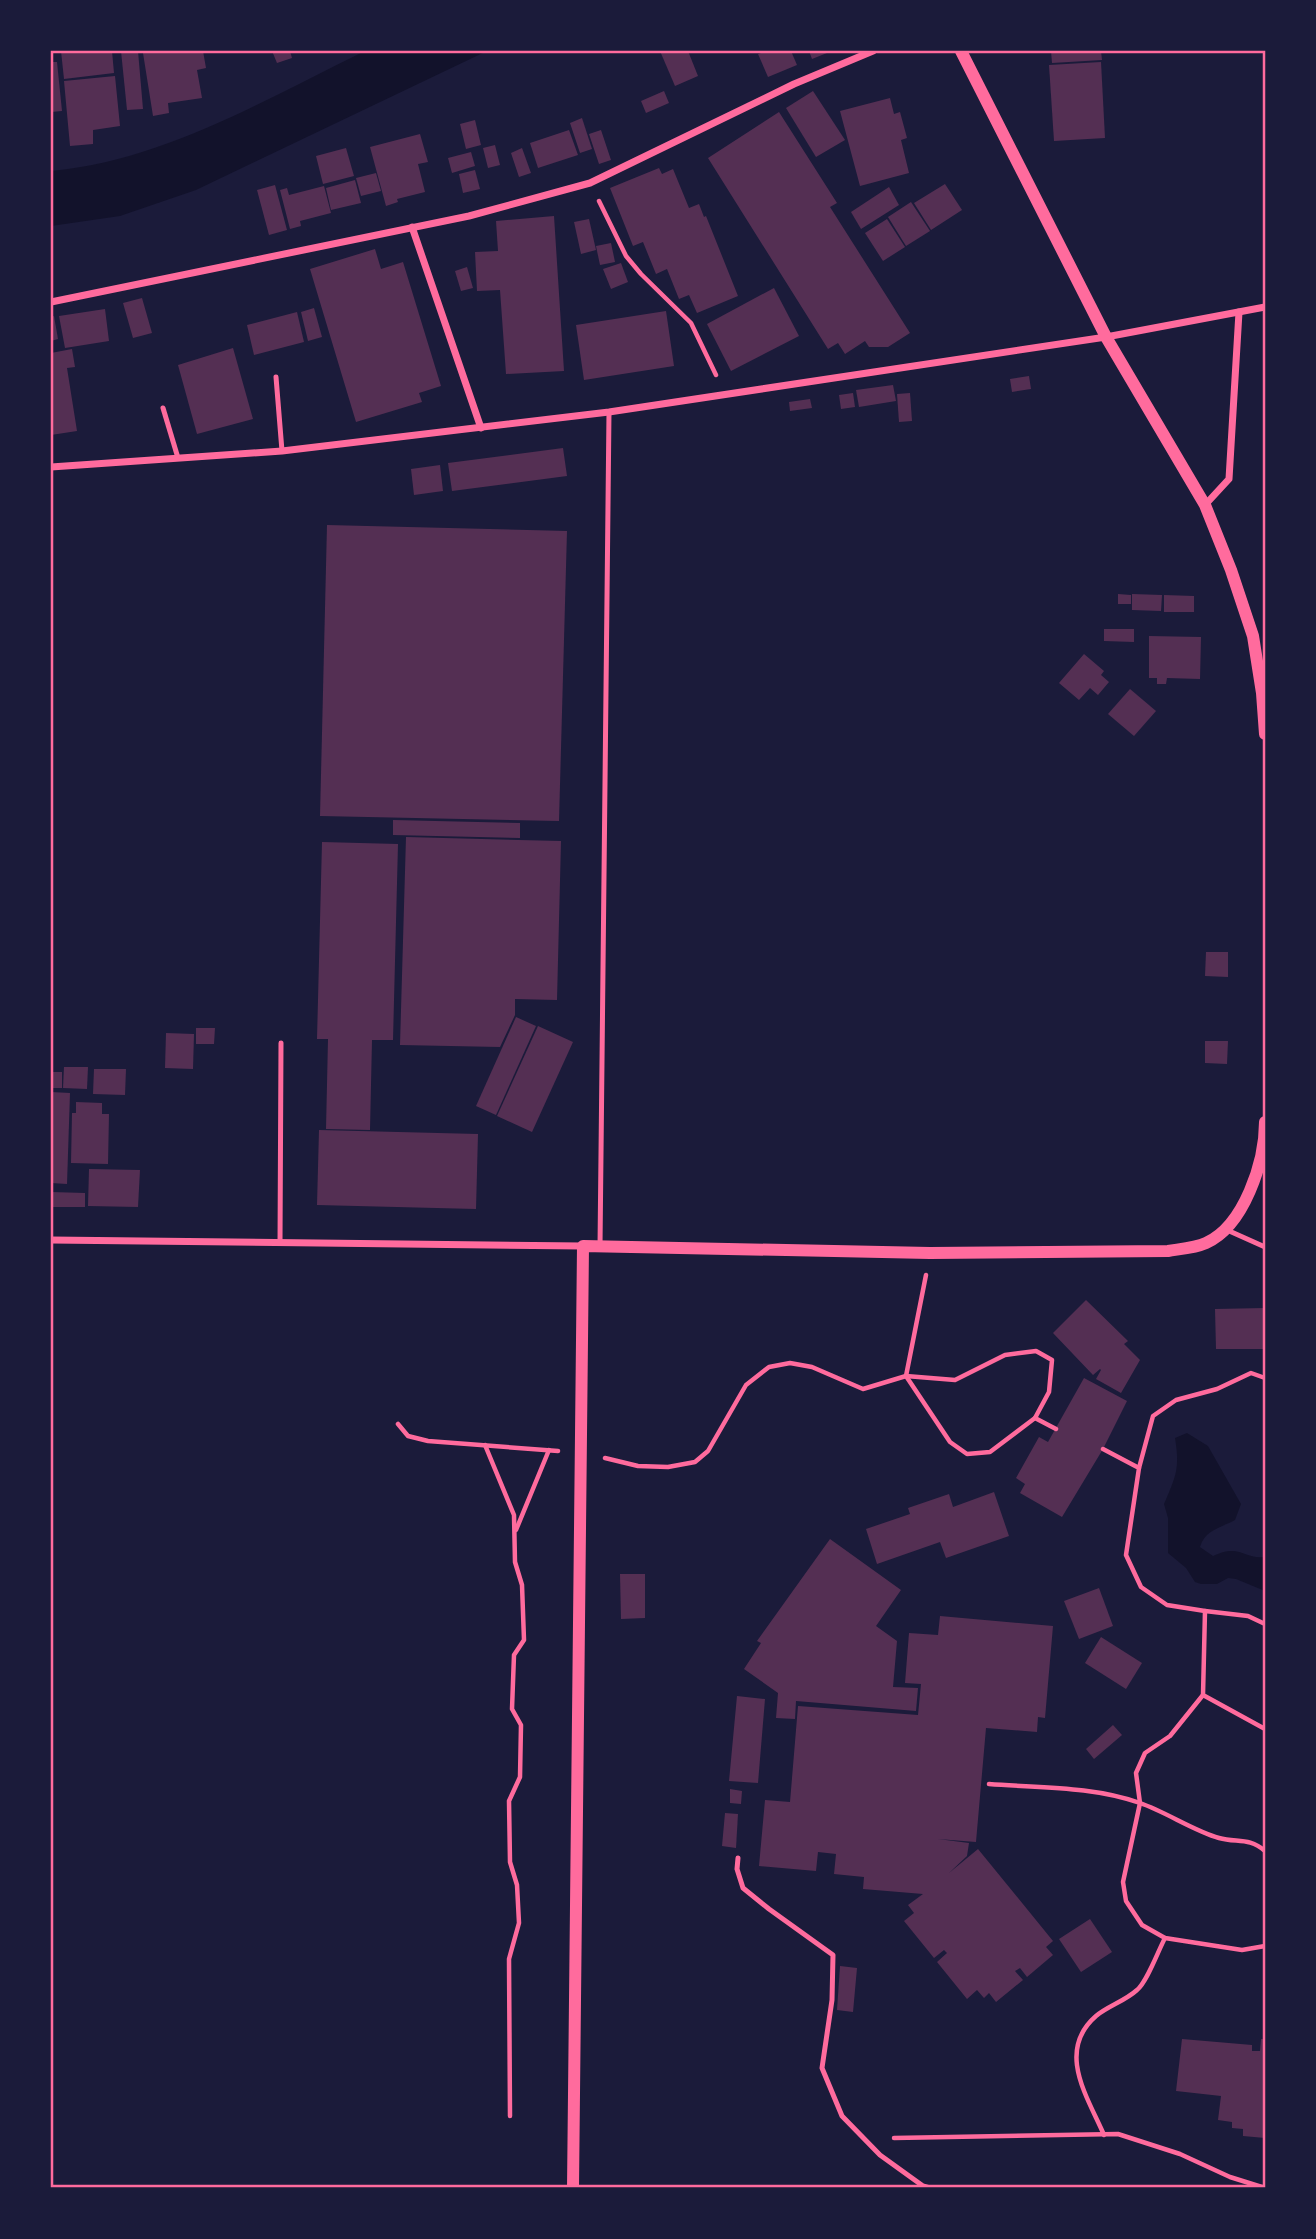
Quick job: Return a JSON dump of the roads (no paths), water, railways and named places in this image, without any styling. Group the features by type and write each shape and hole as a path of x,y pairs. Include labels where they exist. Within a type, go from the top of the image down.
{"street":[{"path":"51,302 469,216 590,183 794,84 873,51"},
{"path":"961,51 1106,337 1205,505 1253,636 1265,734"},
{"path":"412,227 481,428"},
{"path":"51,467 282,451 609,412 1106,337 1265,307"},
{"path":"1205,505 1228,479 1239,312"},
{"path":"51,1240 930,1253 1168,1251 1204,1244 1227,1230 1241,1208 1255,1176 1265,1141 1265,1122"},
{"path":"573,2188 583,1247"}],"lane":[{"path":"276,377 282,451"},
{"path":"163,408 178,458"},
{"path":"600,1247 609,412"},
{"path":"280,1243 281,1043"},
{"path":"1227,1230 1265,1247"},
{"path":"738,1858 737,1869 743,1888 833,1955 832,2000 822,2068 842,2116 880,2155 923,2186 930,2188"}]}
